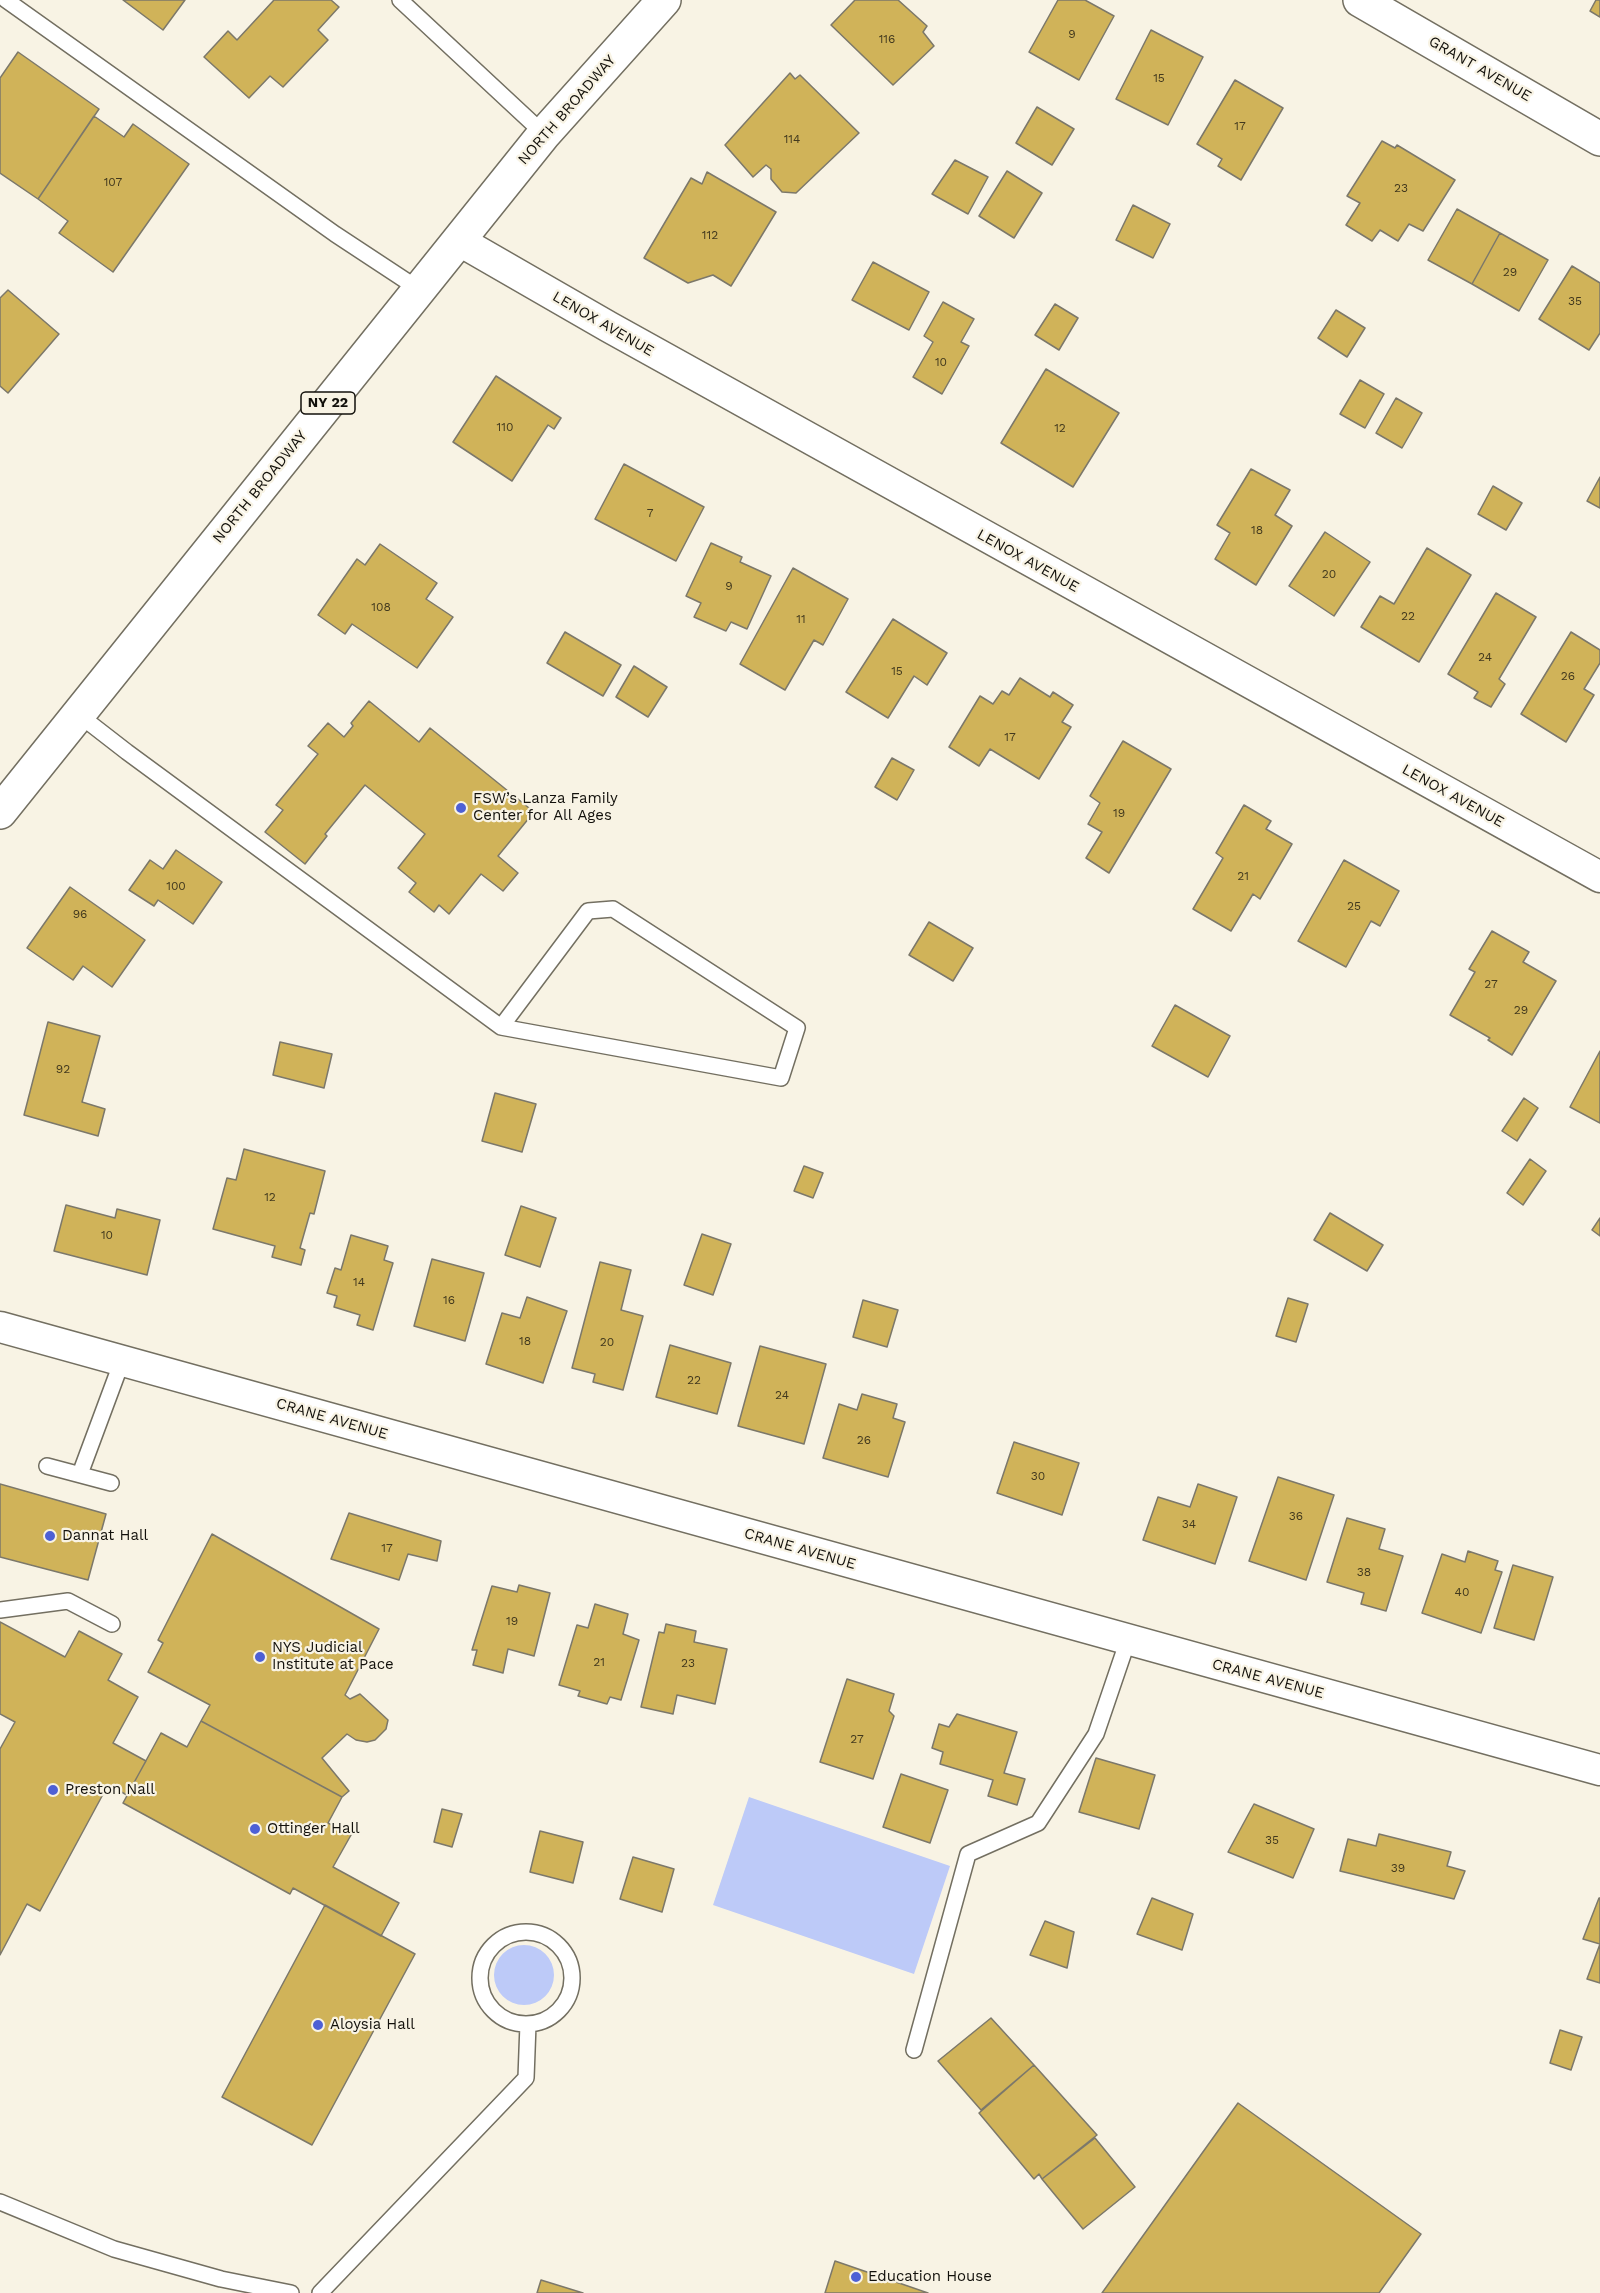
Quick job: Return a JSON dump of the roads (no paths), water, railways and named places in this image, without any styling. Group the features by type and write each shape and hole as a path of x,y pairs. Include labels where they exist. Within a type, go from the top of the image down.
{"main road":[{"name":"NORTH BROADWAY","path":"0,812 544,134 664,0"},
{"name":"GRANT AVENUE","path":"1360,0 1600,139"}],"street":[{"name":"LENOX AVENUE","path":"458,240 619,333 1600,877"},
{"name":"CRANE AVENUE","path":"0,1327 1600,1770"}],"lane":[{"path":"6,0 335,234 420,290"},
{"path":"400,0 544,134"},
{"path":"78,714 501,1027 782,1078 797,1028 613,909 588,911 501,1027"},
{"path":"80,1474 122,1361"},
{"path":"47,1466 111,1483"},
{"path":"0,1610 68,1601 112,1624"},
{"path":"914,2050 968,1854 1038,1823 1096,1734 1128,1640"},
{"path":"518,1932 543,1935 558,1944 567,1957 572,1975 571,1991 564,2005 553,2016 538,2024 528,2024 515,2024 500,2018 489,2006 481,1992 479,1976 482,1962 490,1948 502,1938 518,1932"},
{"path":"320,2293 526,2078 528,2024"},
{"path":"0,2202 114,2249 221,2279 291,2293"}],"place":[{"name":"FSW’s Lanza Family Center for All Ages","path":"461,808"},
{"name":"Dannat Hall","path":"50,1536"},
{"name":"NYS Judicial Institute at Pace","path":"260,1657"},
{"name":"Preston Nall","path":"53,1790"},
{"name":"Ottinger Hall","path":"255,1829"},
{"name":"Aloysia Hall","path":"318,2025"},
{"name":"Education House","path":"856,2277"}]}
